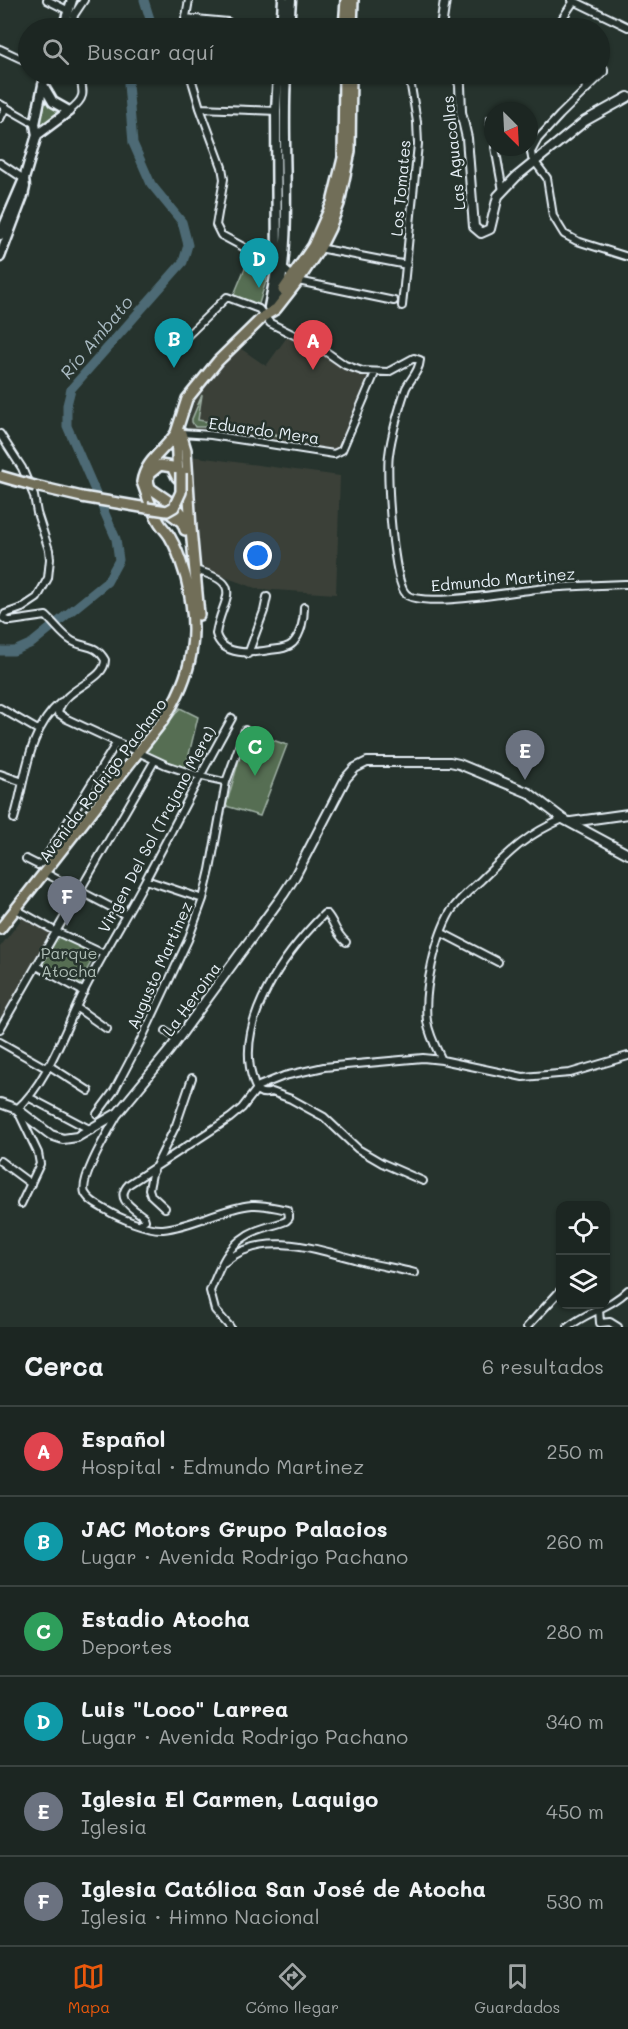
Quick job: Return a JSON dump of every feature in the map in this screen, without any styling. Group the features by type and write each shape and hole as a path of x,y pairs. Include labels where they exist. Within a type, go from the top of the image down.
{"main road":[{"path":"67,18 72,0"},
{"path":"290,18 291,0"},
{"path":"345,18 346,0"},
{"path":"352,18 353,0"},
{"path":"281,18 282,1"},
{"path":"278,297 282,213 279,84"},
{"path":"280,111 284,84"},
{"path":"272,308 296,279 317,247 335,204 346,152 346,84"},
{"path":"347,92 349,84"},
{"path":"37,135 69,111 53,102 43,85"},
{"path":"0,234 24,178 37,135 35,124 43,85"},
{"path":"0,257 23,196 24,178"},
{"path":"272,308 280,268"},
{"path":"272,308 278,297 296,279"},
{"name":"Avenida Rodrigo Pachano","path":"0,929 47,874 179,703 192,673 199,640 200,621 186,450 179,433 187,405 200,383 218,361 272,308"},
{"path":"167,511 174,507 180,498 179,433"},
{"path":"179,433 148,465 142,482 157,520 172,539 182,563 190,594"},
{"path":"147,508 166,507 173,504 177,497 179,475 172,467 160,465 149,474 150,488 165,497 184,514 191,529"},
{"path":"0,476 82,497 167,511 182,522 186,531 190,594"},
{"name":"Avenida Rodrigo Pachano","path":"142,753 170,710 187,674 194,643 190,594"},
{"name":"Avenida Rodrigo Pachano","path":"0,936 17,910"}],"street":[{"path":"47,0 69,11"},
{"path":"74,18 84,0"},
{"path":"185,18 189,0"},
{"path":"442,18 445,0"},
{"path":"562,18 573,0 610,18"},
{"path":"610,18 628,27"},
{"path":"0,49 18,57"},
{"path":"69,111 78,104 84,94 82,84"},
{"path":"193,84 224,174 216,225 218,232 296,279 394,301"},
{"name":"Los Tomates","path":"402,306 418,134 410,84"},
{"name":"Las Aguacollas","path":"460,84 461,112 467,138 474,227 477,232 484,233 490,229 496,201 516,177 585,121 628,98"},
{"path":"584,92 586,84"},
{"path":"592,84 538,139 531,152 532,158 547,178 553,216 564,234 577,241 628,257"},
{"path":"0,119 3,105 35,124"},
{"path":"200,108 280,111"},
{"path":"497,156 503,191"},
{"path":"0,163 24,178"},
{"path":"317,247 407,265"},
{"path":"188,335 225,297 259,309 270,323 322,349 345,365 375,373"},
{"name":"Edmundo Martinez","path":"375,373 388,372 414,358 420,360 418,369 405,391 391,444 387,473 398,576 404,593 422,600 440,600 545,588 628,584"},
{"name":"Eduardo Mera","path":"179,433 211,435 334,454 342,450 375,373"},
{"path":"0,434 22,468 34,496 50,559 48,578 37,598 22,608 5,614 3,618 11,621 44,616 66,636 80,644 94,647 105,660 105,666 101,672 52,709 38,730 14,819"},
{"path":"195,570 220,578 225,585 228,593 227,602 217,630 218,640 233,650 248,654 286,647 293,643 303,621 304,607"},
{"path":"248,654 267,597"},
{"path":"68,696 58,710 60,715 155,760 199,776 226,782"},
{"path":"0,708 38,730"},
{"name":"Virgen Del Sol (Trajano Mera)","path":"17,1109 30,1098 104,954 232,718"},
{"name":"Augusto Martinez","path":"97,1114 114,1091 143,1036 188,940 210,870 226,782 244,730"},
{"path":"26,860 38,865 42,862 117,742"},
{"path":"0,1029 155,760"},
{"name":"La Heroina","path":"0,1103 17,1109 56,1138 63,1139 76,1137 91,1130 118,1113 178,1040 289,886 346,778 355,768 367,762 450,762 473,769 529,793 567,820"},
{"path":"0,774 23,782"},
{"path":"442,1060 427,1022 427,1008 432,958 456,903 529,836 567,820 628,814"},
{"path":"567,820 628,854"},
{"path":"47,874 126,915"},
{"path":"146,880 203,898"},
{"path":"17,910 104,954"},
{"path":"346,942 336,932 327,914 324,914 297,943 267,990 251,1025 247,1055 249,1070 256,1090 265,1094 272,1092 310,1108 324,1117 358,1149 382,1163 423,1181"},
{"path":"442,933 498,962"},
{"path":"37,966 84,992"},
{"path":"76,1008 107,1029"},
{"path":"166,1031 178,1040"},
{"path":"0,1042 89,1091"},
{"path":"140,1224 144,1217 128,1206 124,1198 124,1189 231,1118 259,1086 284,1076 324,1067 423,1058 523,1077 570,1073 628,1056"},
{"path":"165,1208 154,1200 149,1189 155,1167 185,1101 192,1078"},
{"path":"30,1098 91,1130"},
{"path":"17,1109 38,1153 40,1164 21,1204"},
{"path":"118,1113 87,1176 84,1187 86,1195 92,1202 117,1216 161,1229 196,1222 231,1209 252,1205 266,1205 288,1210 289,1218 286,1221 247,1235 230,1249 210,1291 215,1310 230,1327"},
{"path":"0,1161 31,1184"},
{"path":"223,1264 234,1254 250,1248 282,1243 342,1254 415,1273"},
{"path":"610,1304 617,1301 628,1290"},
{"path":"527,1327 556,1297"},
{"path":"568,1327 585,1315 599,1309 600,1323 610,1322 618,1327"}],"shaded area":[{"path":"290,333 322,350 343,369 368,376 370,381 341,449 333,453 188,429 187,425 195,399 201,389 240,348 266,366"},
{"path":"190,456 340,476 336,594 258,589 202,569"},
{"path":"24,916 51,932 0,1022 0,947"}],"green space":[{"path":"47,102 56,109 56,116 41,127 38,126 44,103"},
{"path":"245,268 267,278 258,307 233,297"},
{"path":"202,395 198,420 280,435 279,437 212,427 195,427 192,419"},
{"path":"180,708 198,717 185,771 144,754"},
{"path":"247,731 287,745 260,816 226,806"},
{"name":"Parque Atocha","path":"58,934 98,956 93,959 80,982 83,984 81,987 41,965"}],"waterway":[{"name":"Río Ambato","path":"144,0 150,18"},
{"name":"Río Ambato","path":"0,651 14,651 32,643 107,582 119,560 116,539 67,426 67,405 71,389 183,262 188,245 182,222 151,184 133,143 128,84"}],"place":[{"name":"Luis \"Loco\" Larrea","path":"259,288"},
{"name":"JAC Motors Grupo Palacios","path":"174,368"},
{"name":"Español","path":"313,370"},
{"name":"Estadio Atocha","path":"255,776"},
{"name":"Iglesia El Carmen, Laquigo","path":"525,780"},
{"name":"Iglesia Católica San José de Atocha","path":"67,926"}]}
